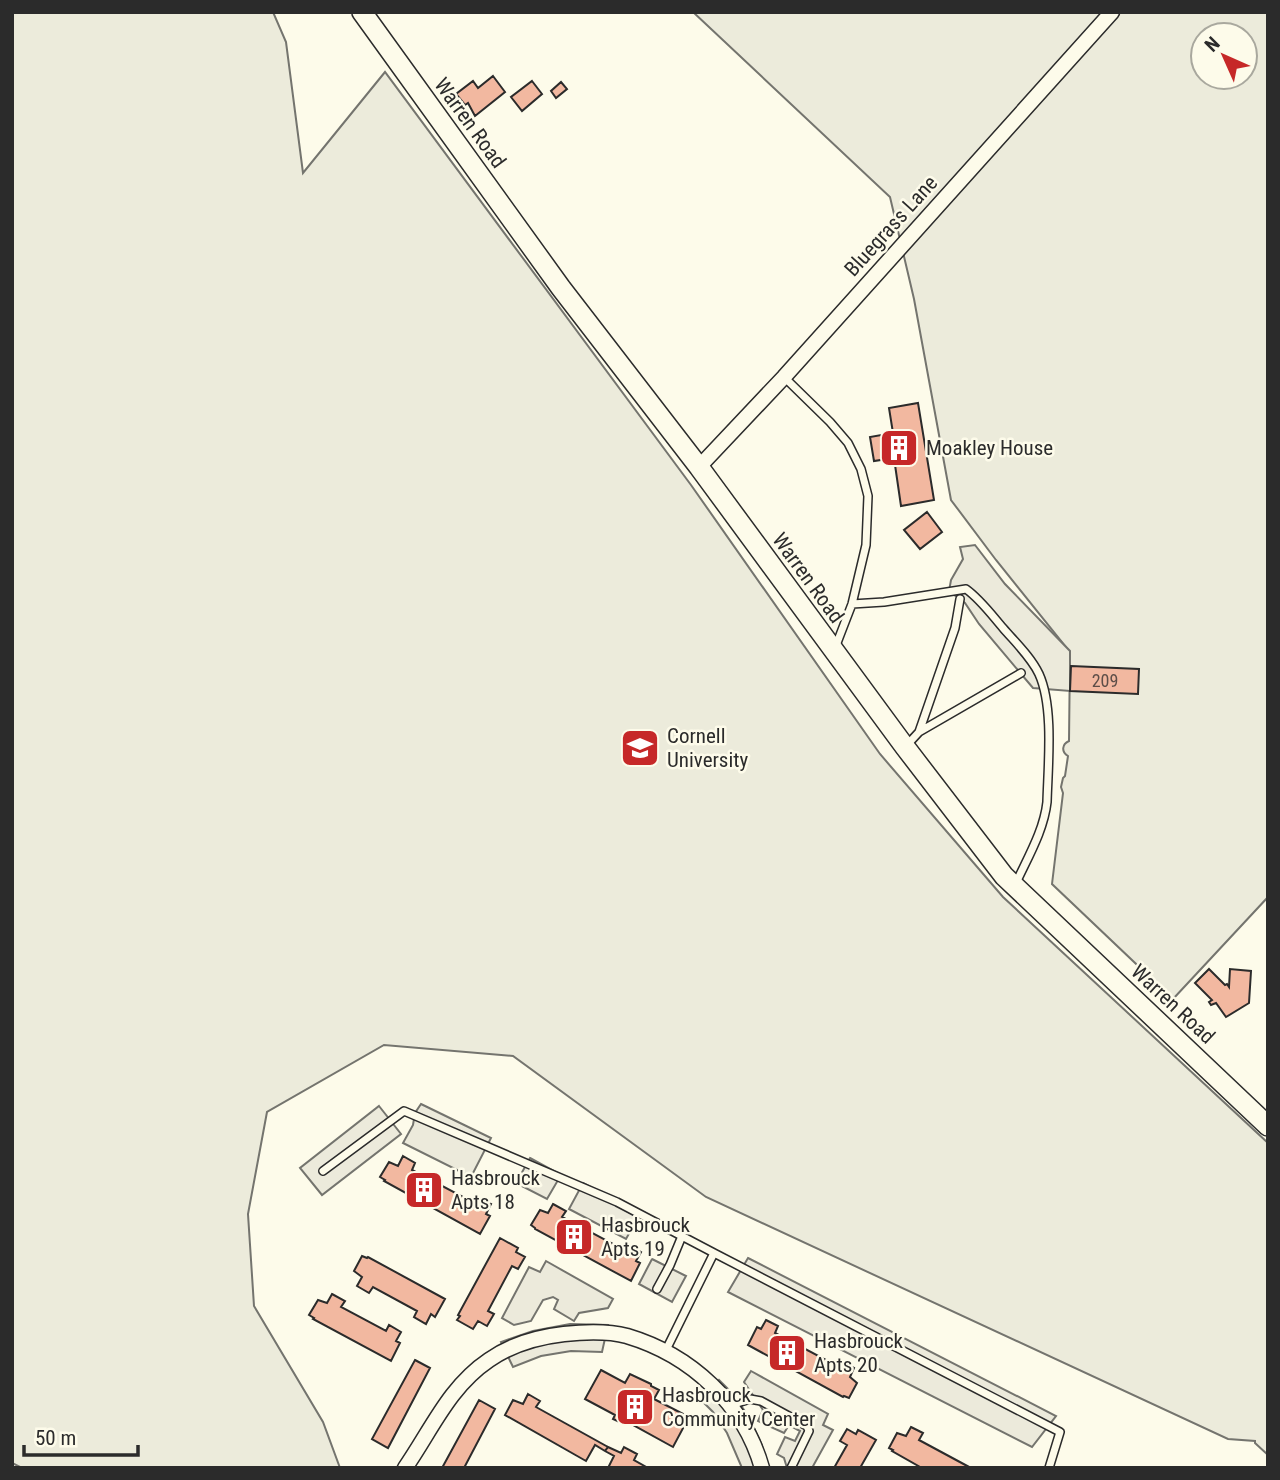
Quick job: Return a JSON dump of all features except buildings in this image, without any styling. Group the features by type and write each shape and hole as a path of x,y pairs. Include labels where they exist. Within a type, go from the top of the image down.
{"street":[{"name":"Warren Road","path":"362,12 561,288 699,467 834,652 1004,876 1268,1126"},
{"name":"Bluegrass Lane","path":"699,467 784,377 1112,12"},
{"path":"405,1468 451,1395 461,1382 486,1362 514,1346 544,1336 578,1332 626,1336 681,1360 708,1380 731,1405 750,1434 762,1468"}],"lane":[{"path":"784,377 848,443 861,469 868,496 866,545 852,604 834,652"},
{"path":"852,604 884,602 966,589 993,616 1039,673 1046,695 1048,715 1046,815 1014,886"},
{"path":"919,732 955,628 960,599"},
{"path":"905,747 919,732 1021,673"},
{"path":"323,1171 404,1111 617,1202 1060,1432 1049,1468"},
{"path":"657,1289 682,1236"},
{"path":"665,1352 713,1253"},
{"path":"731,1405 750,1399 761,1401 807,1426 809,1432 792,1468"}],"shaded area":[{"path":"12,12 273,12 286,42 303,173 385,72 691,485 880,754 1003,897 1268,1143 1268,1455 1255,1441 1228,1439 706,1197 513,1056 384,1045 267,1112 248,1214 254,1306 323,1422 340,1468 22,1468 12,1463"},
{"path":"693,12 1268,12 1268,897 1173,999 1052,884 1063,793 1061,787 1068,756 1063,748 1069,741 1070,652 951,500 914,299 890,197"},
{"path":"975,545 1005,584 1070,651 1070,691 1033,688 979,624 965,603 949,591 951,580 963,559 960,547"},
{"path":"421,1104 491,1138 471,1177 403,1143"},
{"path":"379,1106 401,1134 322,1195 300,1168"},
{"path":"530,1158 561,1175 547,1199 516,1183"},
{"path":"583,1183 640,1214 626,1239 569,1209"},
{"path":"748,1258 1056,1416 1032,1447 728,1292"},
{"path":"652,1259 686,1276 672,1302 639,1284"},
{"path":"546,1261 613,1299 608,1308 579,1313 574,1321 554,1309 558,1300 553,1297 543,1300 531,1321 514,1325 502,1318 529,1267 540,1272"},
{"path":"570,1324 608,1325 602,1352 571,1351 541,1356 513,1367 501,1342 533,1331"},
{"path":"751,1371 828,1414 823,1425 833,1430 812,1468 787,1468 784,1458 777,1454 785,1437 795,1441 800,1431 789,1425 784,1433 758,1421 763,1410 744,1382"},
{"path":"719,1380 749,1417 769,1468 742,1468 727,1433 700,1399"}],"place":[{"name":"Moakley House","path":"899,448"},
{"name":"Cornell University","path":"640,748"},
{"name":"Hasbrouck Apts 18","path":"424,1190"},
{"name":"Hasbrouck Apts 19","path":"574,1237"},
{"name":"Hasbrouck Apts 20","path":"787,1353"},
{"name":"Hasbrouck Community Center","path":"635,1407"}]}
